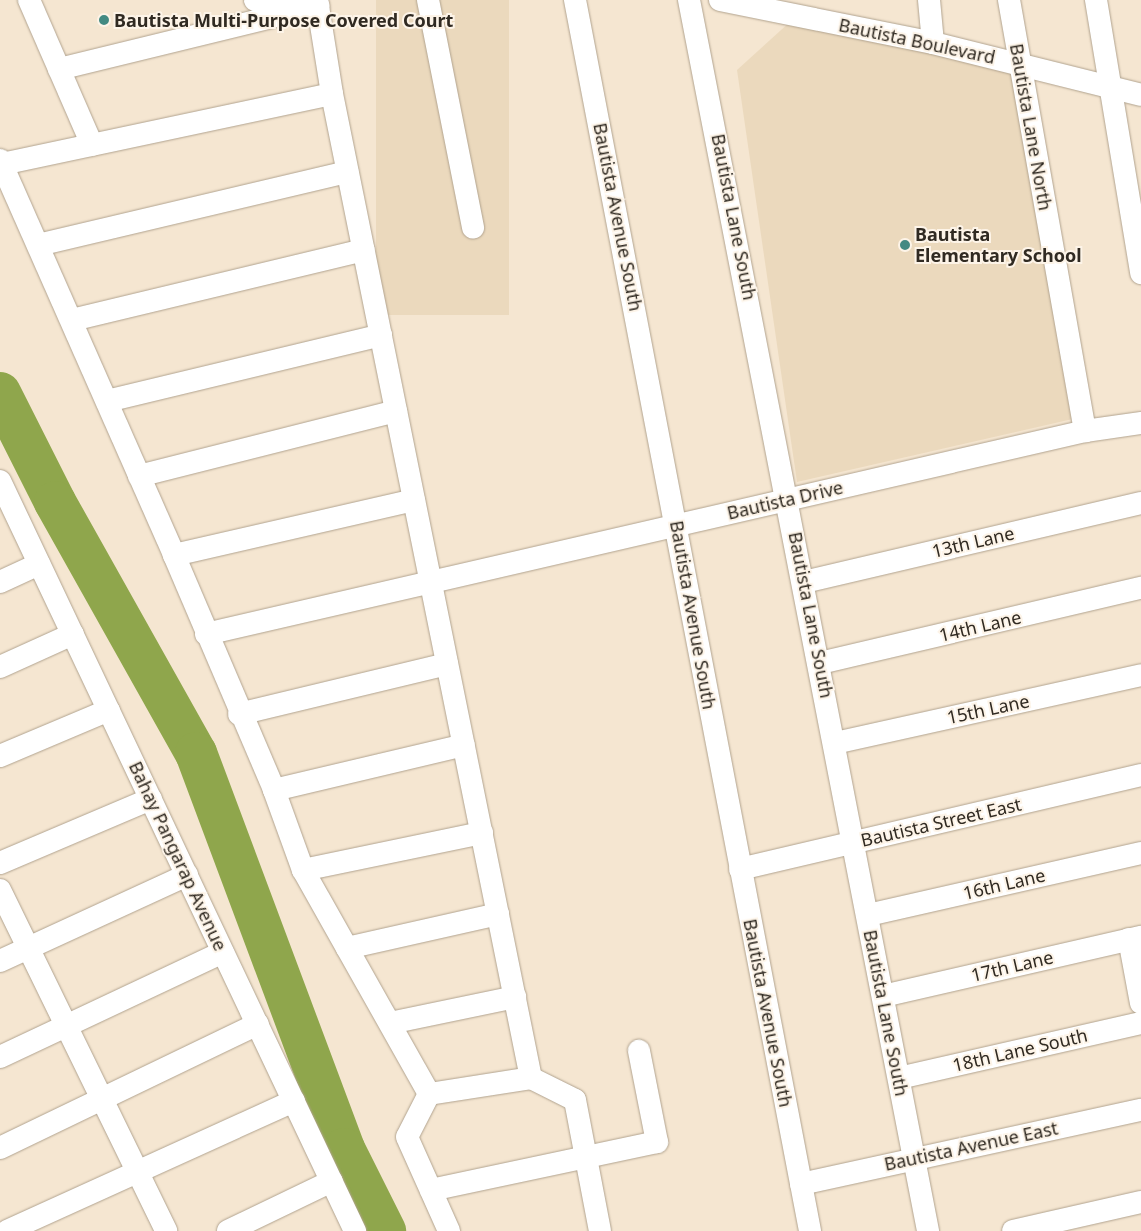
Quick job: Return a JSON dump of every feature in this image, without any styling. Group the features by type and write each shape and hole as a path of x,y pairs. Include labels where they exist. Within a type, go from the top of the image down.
{"street":[{"path":"29,0 92,145"},
{"path":"255,0 310,6"},
{"path":"428,0 473,228"},
{"name":"Bautista Avenue South","path":"575,0 677,525 740,869 810,1231"},
{"name":"Bautista Lane South","path":"689,0 820,663 852,842 868,916 928,1231"},
{"name":"Bautista Boulevard","path":"720,0 932,43 1141,95"},
{"path":"928,0 932,43"},
{"name":"Bautista Lane North","path":"1009,0 1085,431"},
{"path":"1096,0 1108,87 1141,273"},
{"path":"59,69 310,6"},
{"path":"310,6 332,94 531,1078"},
{"path":"332,94 92,145 1,162 174,555 239,714 274,790 303,870 429,1094"},
{"path":"38,245 348,172"},
{"path":"72,320 364,250"},
{"path":"107,401 381,335"},
{"path":"139,476 396,411"},
{"name":"Bautista Drive","path":"206,634 1085,431 1141,423"},
{"name":"Bahay Pangarap Avenue","path":"1,488 73,634 355,1231"},
{"path":"174,555 414,500"},
{"name":"13th Lane","path":"804,582 1141,503"},
{"path":"0,582 39,564"},
{"name":"14th Lane","path":"820,663 1141,588"},
{"path":"0,667 73,634"},
{"path":"239,714 447,664"},
{"name":"15th Lane","path":"835,743 1141,675"},
{"path":"0,756 108,710"},
{"path":"274,790 464,745"},
{"name":"Bautista Street East","path":"740,869 1141,775"},
{"path":"0,863 151,799"},
{"path":"303,870 482,833"},
{"name":"16th Lane","path":"868,916 1141,852"},
{"path":"0,961 187,875"},
{"path":"0,890 166,1231"},
{"path":"346,948 498,914"},
{"path":"1135,938 1141,1003"},
{"name":"17th Lane","path":"883,996 1135,938"},
{"path":"0,1057 65,1023 224,952"},
{"path":"390,1023 515,997"},
{"name":"18th Lane South","path":"899,1078 1141,1023"},
{"path":"0,1148 258,1024"},
{"path":"431,1190 585,1160 657,1142 639,1051"},
{"path":"429,1094 531,1078 574,1100 600,1231"},
{"path":"429,1094 407,1137 449,1231"},
{"path":"6,1226 137,1172 294,1101"},
{"name":"Bautista Avenue East","path":"801,1184 1141,1110"},
{"path":"228,1231 332,1181"},
{"path":"1014,1231 1141,1202"}],"shaded area":[{"path":"376,0 509,0 509,315 376,315"},
{"name":"Bautista Elementary School","path":"791,21 1020,71 1077,418 797,482 737,70"}],"waterway":[{"path":"0,393 55,502 196,753 344,1149 385,1231"}],"place":[{"name":"Bautista Multi-Purpose Covered Court","path":"104,20"},
{"name":"Bautista Elementary School","path":"905,245"}]}
